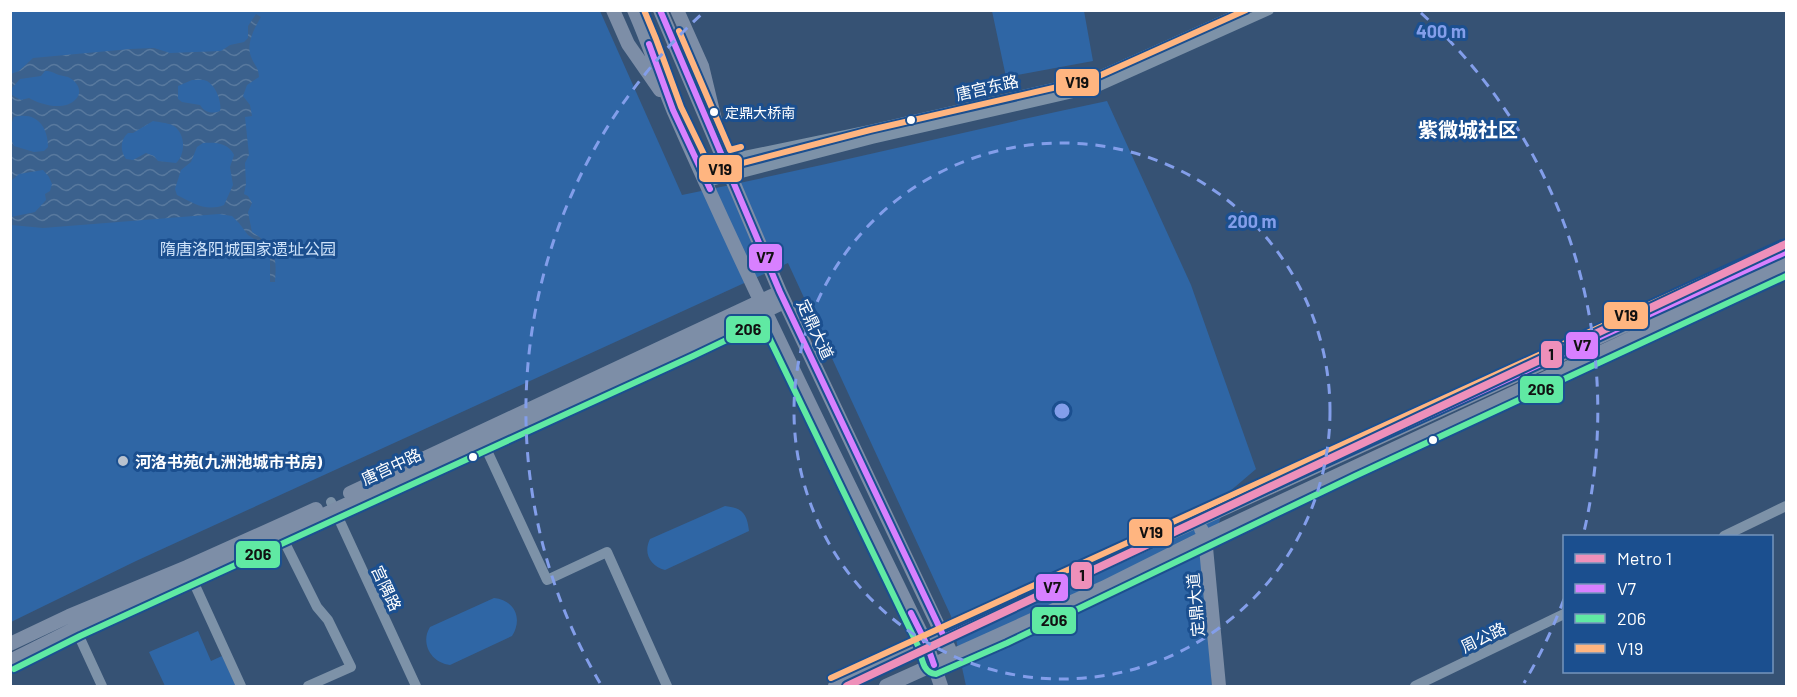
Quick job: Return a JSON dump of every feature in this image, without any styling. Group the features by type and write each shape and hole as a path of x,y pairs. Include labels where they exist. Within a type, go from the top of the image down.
{"main road":[{"path":"613,10 628,44 673,110"},
{"path":"634,10 673,110 763,306 927,645 940,687"},
{"name":"定鼎大道","path":"660,10 782,297 953,657"},
{"path":"670,32 679,38 684,36 680,17"},
{"path":"680,17 702,66 725,160"},
{"path":"634,53 643,56 647,53 648,42"},
{"path":"835,687 1786,252"},
{"path":"886,687 1103,588 1205,537 1786,266"},
{"name":"唐宫中路","path":"10,644 73,622 189,571 782,297"},
{"name":"唐宫中路","path":"332,506 483,442 763,306"},
{"name":"定鼎大道","path":"1198,522 1205,537 1219,687"},
{"name":"唐宫中路","path":"10,661 73,622"}],"street":[{"name":"唐宫东路","path":"725,160 870,130 1092,79 1246,10"},
{"name":"唐宫东路","path":"706,182 872,139 1095,88 1269,10"},
{"path":"483,442 547,580 607,552 667,687"},
{"name":"宫隅路","path":"332,506 416,687"},
{"path":"1728,535 1786,506"},
{"path":"279,530 317,607 328,620 351,667 308,687"},
{"path":"189,571 241,687"},
{"name":"周公路","path":"1414,687 1563,614"},
{"path":"73,622 102,687"}],"green space":[{"name":"隋唐洛阳城国家遗址公园","path":"11,11 600,11 682,195 1107,101 1191,285 1256,469 1229,492 1203,572 1212,686 966,686 951,616 788,263 136,561 11,622"},
{"path":"992,11 1084,11 1093,61 1006,77"},
{"path":"725,506 736,508 743,513 749,531 665,570 655,565 649,558 647,549 650,539"},
{"path":"494,598 507,602 515,611 517,623 512,636 450,665 437,660 427,646 426,639 430,627"},
{"path":"198,631 211,661 222,656 236,686 165,686 149,652"}],"water":[{"path":"256,14 261,17 253,32 249,48 259,77 247,85 243,96 250,105 252,116 245,117 249,155 245,163 244,194 252,203 248,212 252,232 266,242 273,252 275,282 270,282 270,258 262,244 248,235 232,216 219,214 43,228 11,225 11,217 35,212 46,200 45,194 50,191 52,184 43,170 19,174 11,181 11,139 14,146 34,152 44,151 48,147 46,133 34,118 14,117 11,125 11,89 11,74 19,71 33,58 154,48 170,53 221,51 230,45 244,42 248,38 248,26","holes":["45,71 51,72 71,79 77,84 79,94 75,100 59,106 46,105 29,98 21,100 12,95 11,89 20,79 41,76","192,80 207,81 218,94 220,111 209,112 200,105 182,102 178,99 178,86","153,121 172,125 177,128 182,138 182,154 176,163 158,161 154,156 146,153 133,160 126,159 122,142 128,133 133,133","203,143 221,144 229,148 234,155 230,167 233,185 224,205 205,207 177,195 175,189 181,170 191,162 197,147"]}],"metro line":[{"name":"1","path":"847,686 1786,244"}],"transit line":[{"name":"V19","path":"644,10 681,107 712,171 870,130 1092,79 1246,10"},
{"name":"V7","path":"660,10 780,292 944,637 1786,252"},
{"name":"V19","path":"679,31 730,150 741,147"},
{"name":"V7","path":"649,44 673,110 710,189"},
{"name":"V19","path":"831,678 1782,244"},
{"name":"206","path":"14,669 80,636 762,323 919,648 924,665 928,671 936,674 1007,643 1355,476 1786,276"},
{"name":"V7","path":"911,613 934,665"}],"place":[{"name":"定鼎大桥南","path":"714,112"},
{"name":"河洛书苑(九洲池城市书房)","path":"123,461"}],"district":[{"name":"紫微城社区","path":"1468,129"}]}
